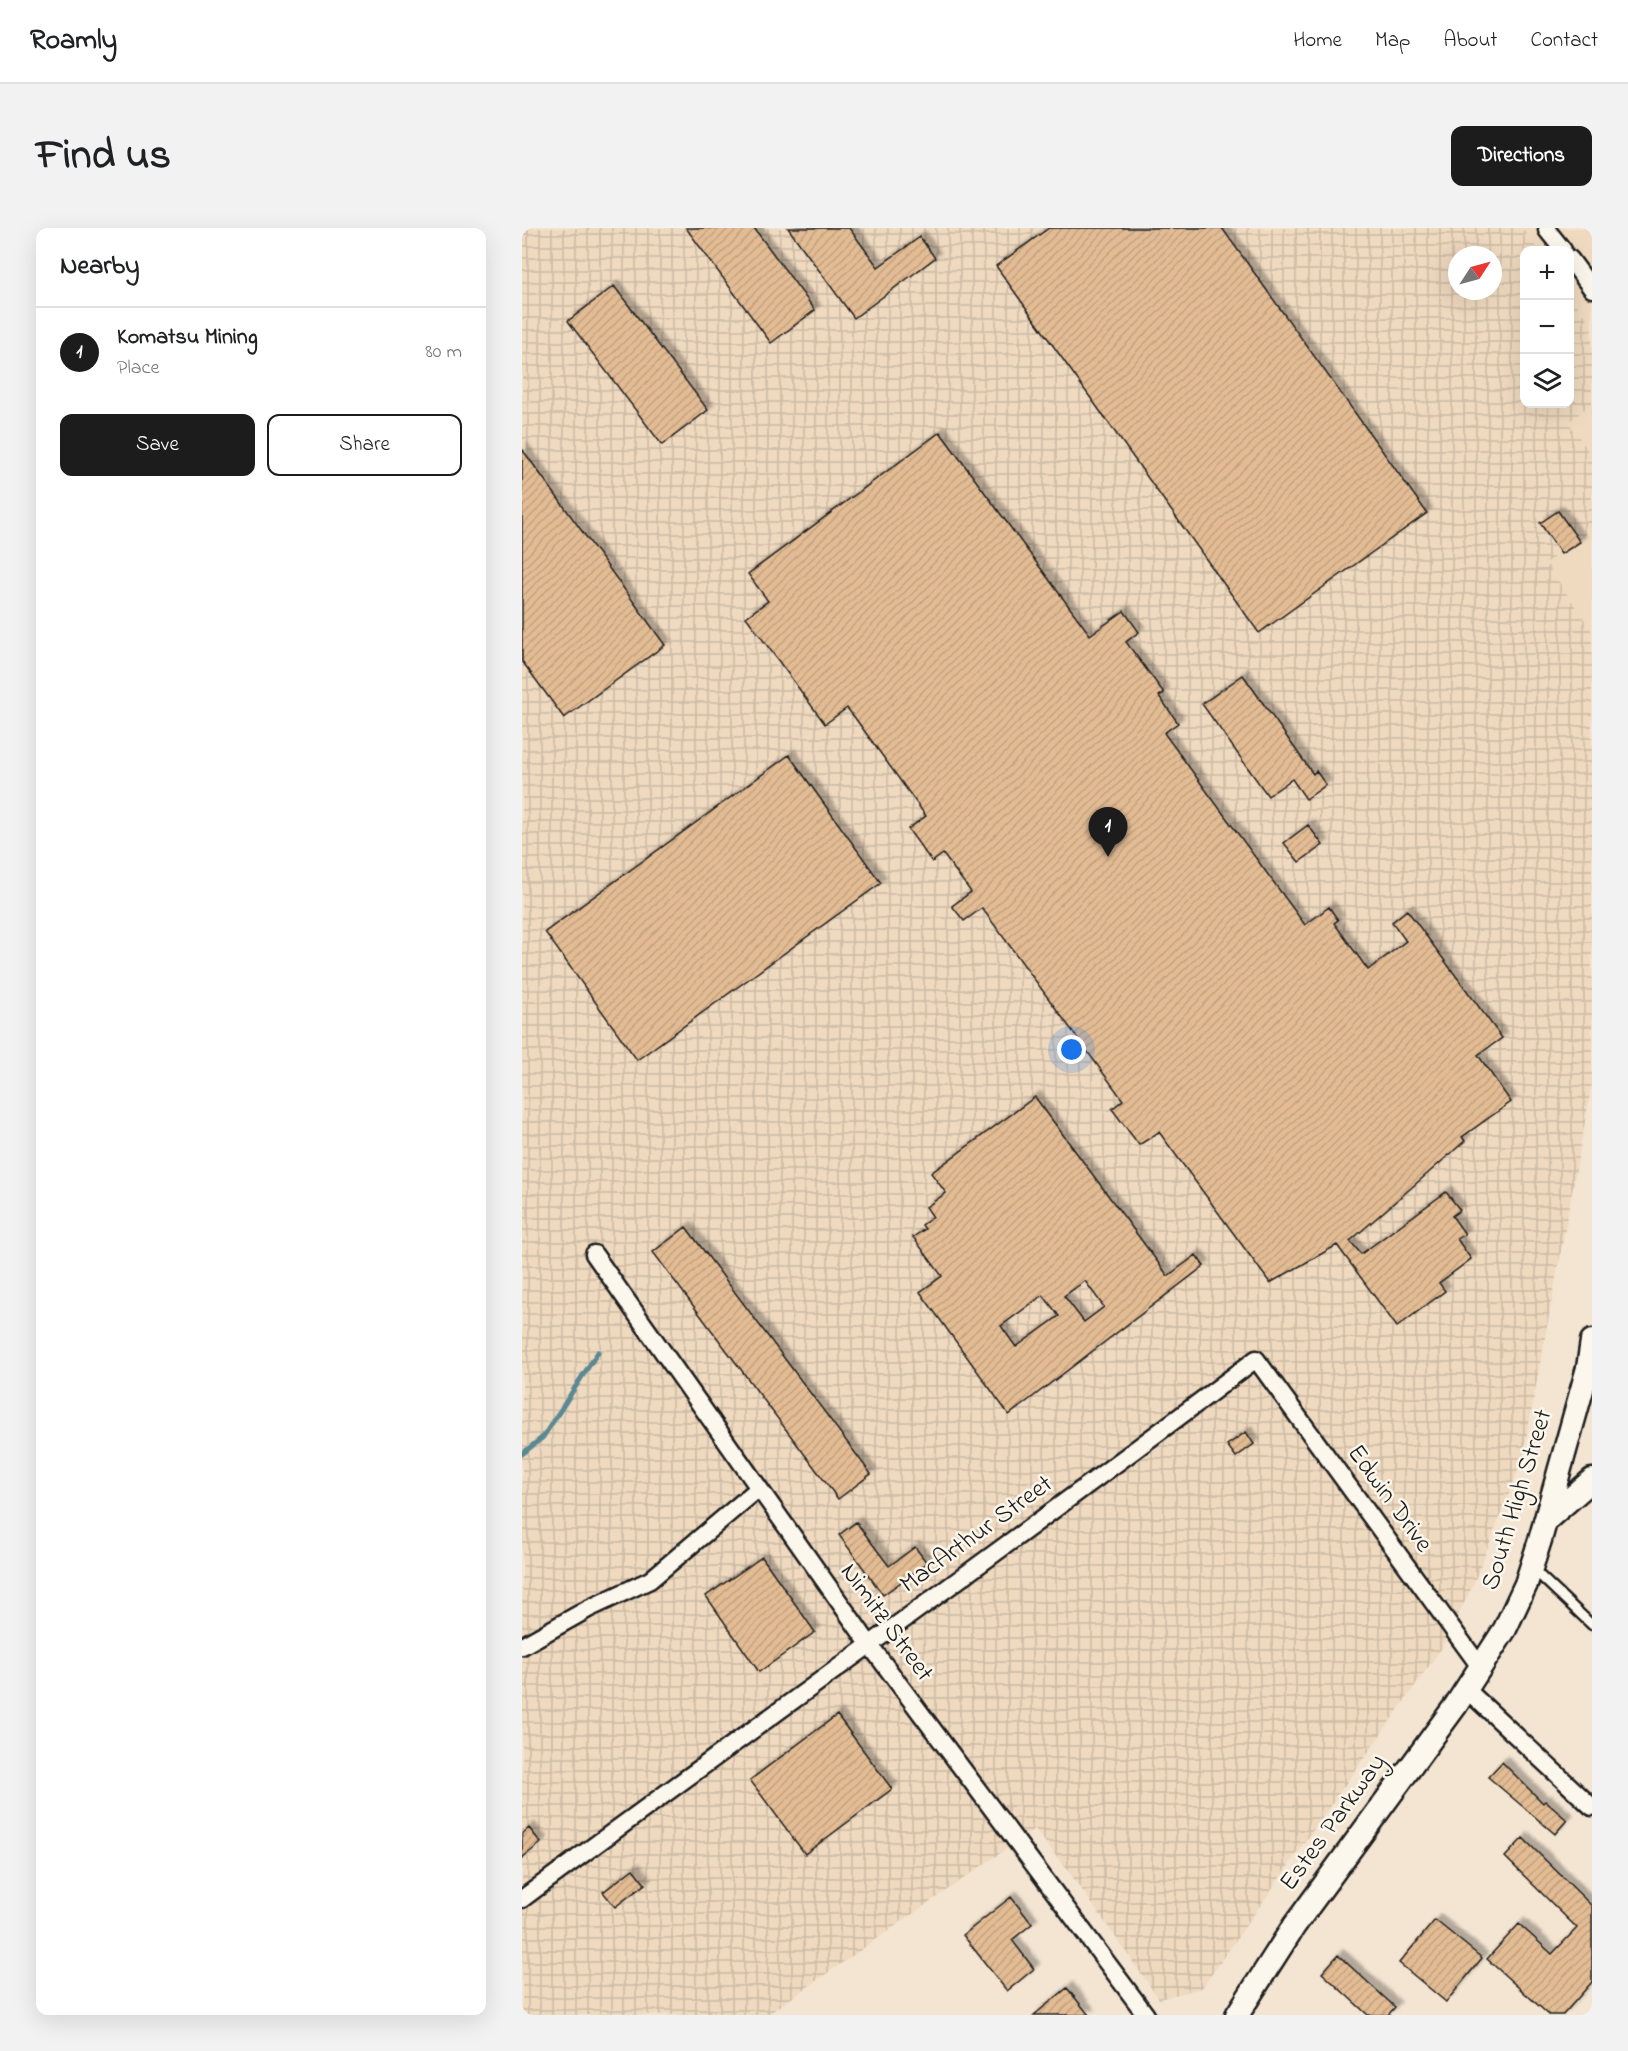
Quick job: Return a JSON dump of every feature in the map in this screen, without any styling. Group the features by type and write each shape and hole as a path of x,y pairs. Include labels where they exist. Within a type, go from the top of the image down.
{"main road":[{"name":"South High Street","path":"1482,1668 1517,1606 1583,1417 1592,1341"},
{"path":"1545,1521 1592,1480"},
{"name":"Estes Parkway","path":"1237,2015 1294,1926 1482,1668"}],"street":[{"path":"1547,230 1560,246"},
{"path":"1574,266 1592,290"},
{"name":"Nimitz Street","path":"594,1254 869,1644 1146,2015"},
{"name":"MacArthur Street","path":"522,1899 869,1644 1066,1504 1256,1359"},
{"name":"Edwin Drive","path":"1256,1359 1482,1668"},
{"path":"522,1646 599,1603 650,1580 759,1488"},
{"path":"1466,1689 1592,1807"}],"lane":[{"path":"1531,1567 1592,1625"}],"shaded area":[{"path":"522,228 1522,228 1535,246 1520,246 1520,408 1574,408 1574,300 1592,326 1592,404 1568,422 1592,456 1592,530 1546,563 1592,631 1592,1084 1522,1461 1472,1587 1441,1649 1202,1988 1159,1999 1078,1884 1035,1829 767,2015 522,2015"},
{"path":"1522,228 1592,228 1592,326 1574,300 1574,246 1535,246"},
{"path":"1592,404 1592,456 1568,422"},
{"path":"1592,530 1592,631 1546,563"}],"building":[{"path":"686,228 754,228 815,310 771,343"},
{"path":"788,228 849,228 878,267 920,237 935,258 854,318"},
{"path":"1049,228 1222,228 1427,513 1259,633 996,266"},
{"path":"614,286 708,410 662,445 568,321"},
{"path":"940,432 1090,635 1124,611 1139,632 1126,642 1164,693 1159,696 1178,723 1164,733 1305,925 1329,907 1338,920 1334,923 1368,970 1406,941 1392,922 1407,910 1502,1038 1478,1055 1511,1102 1462,1137 1465,1141 1350,1241 1361,1254 1446,1192 1460,1210 1452,1216 1465,1234 1457,1239 1471,1259 1439,1283 1445,1291 1397,1327 1337,1245 1270,1283 1159,1132 1139,1145 1112,1109 1123,1100 982,908 964,921 952,906 971,892 943,854 932,862 908,829 926,816 855,718 847,708 825,724 746,617 768,601 748,574"},
{"path":"522,449 665,645 564,718 522,661"},
{"path":"1558,511 1580,542 1561,554 1540,523"},
{"path":"1243,675 1313,774 1316,771 1326,785 1306,799 1292,779 1268,796 1202,704"},
{"path":"789,755 881,883 637,1060 545,932"},
{"path":"1308,825 1323,845 1299,862 1284,843"},
{"path":"1035,1097 1168,1276 1196,1255 1204,1266 1009,1415 920,1292 942,1276 913,1237 925,1229 922,1225 933,1217 926,1207 946,1193 931,1173","holes":["1085,1281 1104,1307 1084,1322 1064,1296","1043,1295 1059,1316 1016,1347 1001,1326"]},
{"path":"686,1227 871,1474 838,1499 653,1252"},
{"path":"1246,1432 1254,1444 1236,1457 1227,1445"},
{"path":"856,1522 889,1566 915,1547 927,1563 883,1595 839,1535"},
{"path":"762,1557 815,1632 759,1672 706,1596"},
{"path":"837,1715 892,1789 805,1854 750,1780"},
{"path":"1502,1762 1543,1803 1545,1801 1567,1820 1555,1834 1488,1777"},
{"path":"529,1828 541,1843 522,1858 522,1834"},
{"path":"1523,1838 1592,1906 1592,1982 1563,2015 1549,2015 1487,1959 1519,1924 1552,1954 1577,1928 1505,1857"},
{"path":"633,1869 645,1884 615,1907 603,1892"},
{"path":"1011,1897 1032,1924 1012,1940 1034,1969 1007,1991 963,1935"},
{"path":"1435,1920 1482,1958 1446,2002 1399,1963"},
{"path":"1338,1955 1395,2007 1388,2015 1368,2015 1322,1973"},
{"path":"1067,1988 1089,2015 1034,2015"}],"waterway":[{"path":"522,1454 543,1437 598,1352"}],"place":[{"name":"Komatsu Mining","path":"1108,857"}]}
